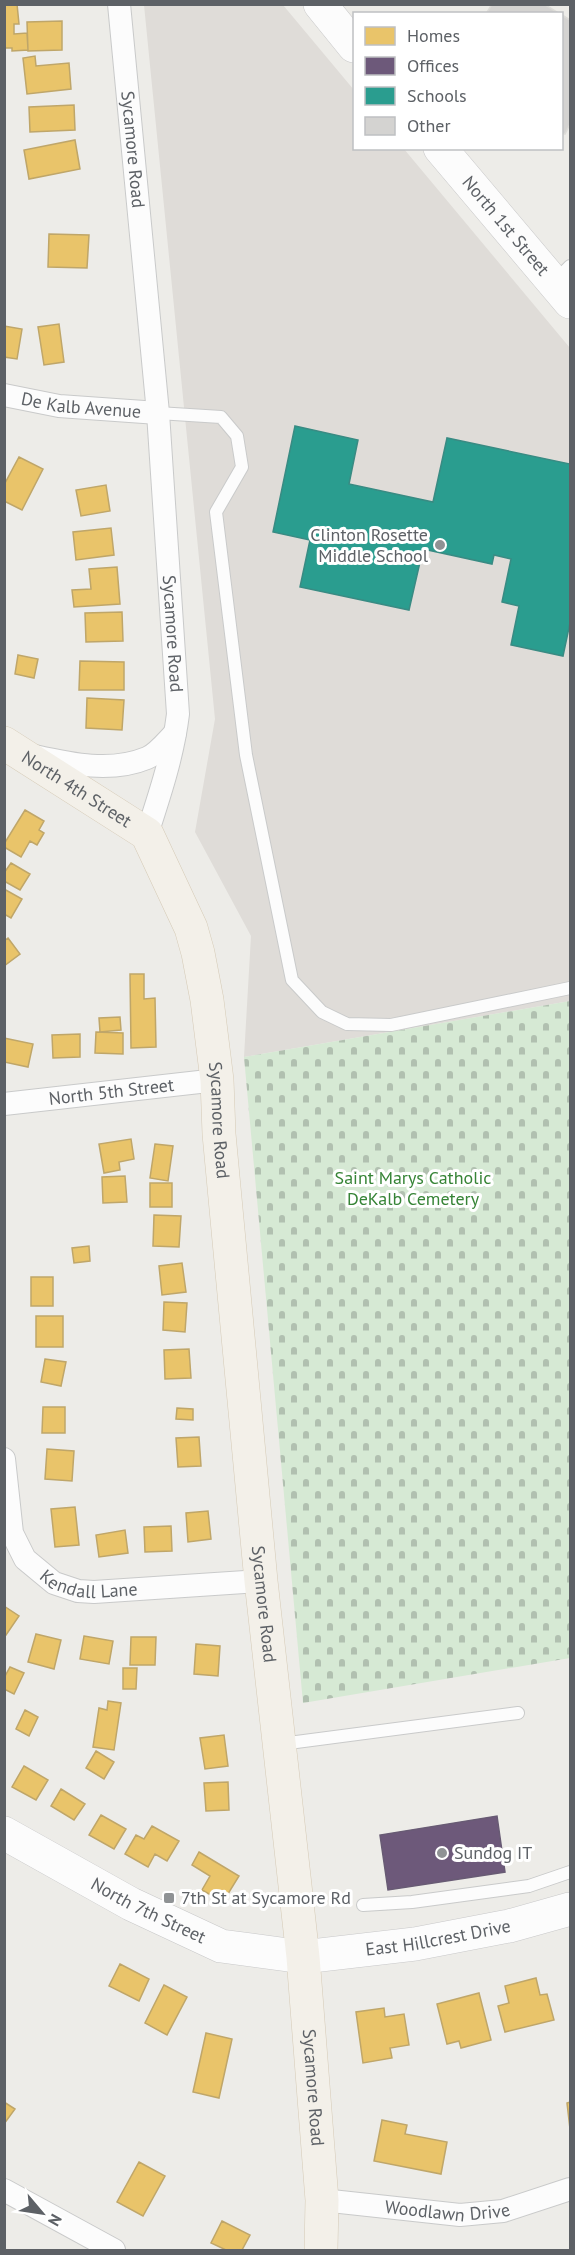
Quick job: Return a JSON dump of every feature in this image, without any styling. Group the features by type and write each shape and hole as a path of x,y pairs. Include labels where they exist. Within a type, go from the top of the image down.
{"main road":[{"name":"North 4th Street","path":"13,748 147,834"},
{"name":"Sycamore Road","path":"147,834 191,928 207,1000 217,1080 219,1134 261,1581 303,1957 322,2200 321,2250"}],"street":[{"name":"Sycamore Road","path":"119,4 158,413 178,714 163,785 147,834"},
{"path":"320,4 353,45"},
{"name":"North 1st Street","path":"442,150 565,284"},
{"name":"De Kalb Avenue","path":"4,395 59,406 158,413"},
{"path":"13,748 78,765 117,765 149,758 175,734"},
{"name":"North 5th Street","path":"4,1104 217,1080"},
{"name":"Kendall Lane","path":"4,1459 12,1533 25,1559 54,1583 78,1591 94,1592 261,1581"},
{"name":"North 7th Street","path":"4,1833 130,1904 221,1946 303,1957"},
{"name":"East Hillcrest Drive","path":"303,1957 415,1944 509,1926 570,1909"},
{"name":"Woodlawn Drive","path":"322,2200 460,2215 503,2211 570,2189"},
{"path":"4,2190 114,2250"}],"lane":[{"path":"158,413 221,417 237,436 242,466 216,512 246,755 292,980 322,1012 347,1024 391,1025 570,988"},
{"path":"280,1744 518,1713"},
{"path":"363,1905 412,1902 529,1886 570,1872"}],"shaded area":[{"path":"144,5 283,5 353,89 353,150 405,150 570,348 570,1001 244,1057 251,936 195,832 215,719"}],"green space":[{"name":"Saint Marys Catholic DeKalb Cemetery","path":"570,1001 570,1658 303,1703 244,1057"}],"building: Homes":[{"path":"4,4 17,4 19,24 14,24 14,34 27,33 28,50 12,51 12,48 4,48"},
{"path":"62,21 62,50 28,51 27,22"},
{"path":"35,56 36,66 69,63 71,89 27,94 23,58"},
{"path":"74,105 75,130 30,132 29,107"},
{"path":"75,140 80,169 29,179 24,150"},
{"path":"49,234 89,235 87,268 48,267"},
{"path":"59,324 64,362 44,365 38,327"},
{"path":"4,326 22,329 17,359 4,357"},
{"path":"19,457 43,469 22,510 4,501 4,485"},
{"path":"106,485 110,511 81,516 76,490"},
{"path":"111,528 114,555 76,560 73,532"},
{"path":"117,567 120,604 74,607 72,590 91,589 89,569"},
{"path":"122,612 123,641 86,642 85,613"},
{"path":"18,655 38,659 34,678 15,674"},
{"path":"80,661 124,662 124,690 79,690"},
{"path":"87,698 124,700 122,730 86,728"},
{"path":"25,810 44,821 39,830 44,833 37,845 30,841 21,857 4,847 4,844"},
{"path":"11,863 30,874 20,890 4,881 4,873"},
{"path":"4,889 22,899 11,918 4,914"},
{"path":"8,938 20,954 4,966 4,941"},
{"path":"130,974 144,974 144,999 155,998 156,1047 131,1048"},
{"path":"120,1017 121,1030 100,1032 99,1018"},
{"path":"96,1032 123,1033 123,1054 95,1053"},
{"path":"80,1034 80,1057 53,1058 52,1035"},
{"path":"4,1038 33,1044 28,1067 4,1062"},
{"path":"131,1139 134,1159 119,1162 120,1170 104,1173 99,1144"},
{"path":"155,1144 173,1146 168,1181 150,1178"},
{"path":"125,1176 127,1202 103,1203 102,1177"},
{"path":"150,1183 172,1183 172,1207 150,1207"},
{"path":"154,1215 181,1216 179,1247 153,1246"},
{"path":"89,1246 90,1261 74,1263 72,1248"},
{"path":"182,1263 186,1292 162,1295 159,1266"},
{"path":"31,1277 53,1277 53,1306 31,1306"},
{"path":"164,1302 187,1303 185,1332 163,1330"},
{"path":"36,1316 63,1316 63,1347 36,1347"},
{"path":"189,1349 191,1378 165,1379 164,1350"},
{"path":"45,1359 66,1362 61,1386 41,1382"},
{"path":"43,1407 65,1407 65,1433 42,1433"},
{"path":"177,1408 193,1409 193,1420 176,1419"},
{"path":"199,1437 201,1466 178,1467 176,1438"},
{"path":"47,1449 74,1451 72,1481 45,1479"},
{"path":"75,1507 79,1545 55,1547 51,1509"},
{"path":"208,1511 211,1539 188,1542 186,1513"},
{"path":"171,1526 172,1551 145,1552 144,1527"},
{"path":"125,1530 128,1553 99,1557 96,1535"},
{"path":"4,1606 19,1616 6,1635 4,1634"},
{"path":"36,1634 61,1640 54,1669 28,1662"},
{"path":"84,1636 113,1641 109,1664 80,1659"},
{"path":"131,1637 156,1637 155,1665 130,1665"},
{"path":"196,1644 220,1646 218,1676 194,1674"},
{"path":"10,1667 24,1673 14,1694 4,1689 4,1678"},
{"path":"123,1668 137,1668 136,1689 123,1689"},
{"path":"108,1701 121,1703 114,1750 93,1747 99,1708 107,1710"},
{"path":"25,1710 38,1717 29,1736 16,1729"},
{"path":"224,1735 228,1766 205,1769 200,1738"},
{"path":"96,1751 114,1762 104,1779 86,1768"},
{"path":"24,1766 48,1780 36,1800 12,1787"},
{"path":"228,1782 229,1810 206,1811 204,1783"},
{"path":"61,1789 85,1804 74,1820 51,1806"},
{"path":"101,1815 126,1829 114,1849 89,1835"},
{"path":"152,1826 179,1841 167,1861 155,1854 148,1867 125,1854 136,1835 144,1839"},
{"path":"199,1852 239,1876 223,1902 202,1890 210,1876 192,1865"},
{"path":"120,1964 149,1979 139,2001 109,1986"},
{"path":"536,1978 540,1995 547,1994 554,2020 505,2032 498,2006 509,2003 505,1986"},
{"path":"164,1985 187,1997 167,2035 145,2023"},
{"path":"479,1993 491,2040 461,2048 459,2041 447,2044 437,2004"},
{"path":"384,2008 385,2017 404,2014 409,2045 390,2048 392,2058 363,2063 356,2012"},
{"path":"206,2033 232,2039 219,2098 193,2092"},
{"path":"4,2102 15,2109 4,2124"},
{"path":"570,2102 570,2129 567,2103"},
{"path":"382,2120 407,2125 405,2134 447,2142 441,2174 374,2161"},
{"path":"139,2162 165,2176 143,2216 117,2202"},
{"path":"222,2221 250,2235 242,2250 226,2250 211,2243"}],"building: Offices":[{"name":"Sundog IT","path":"497,1816 505,1872 388,1890 380,1835"}],"building: Schools":[{"name":"Clinton Rosette Middle School","path":"295,426 358,440 349,484 433,502 447,438 570,464 570,623 563,656 511,645 519,606 502,602 511,559 494,555 492,564 423,549 409,610 300,587 310,540 273,532"}],"building: Other":[{"path":"492,4 544,4 557,12 487,12"},
{"path":"563,16 570,20 570,124 565,134 563,133"}],"place":[{"name":"Clinton Rosette Middle School","path":"440,545"},
{"name":"Sundog IT","path":"442,1853"},
{"name":"7th St at Sycamore Rd","path":"169,1898"}]}
